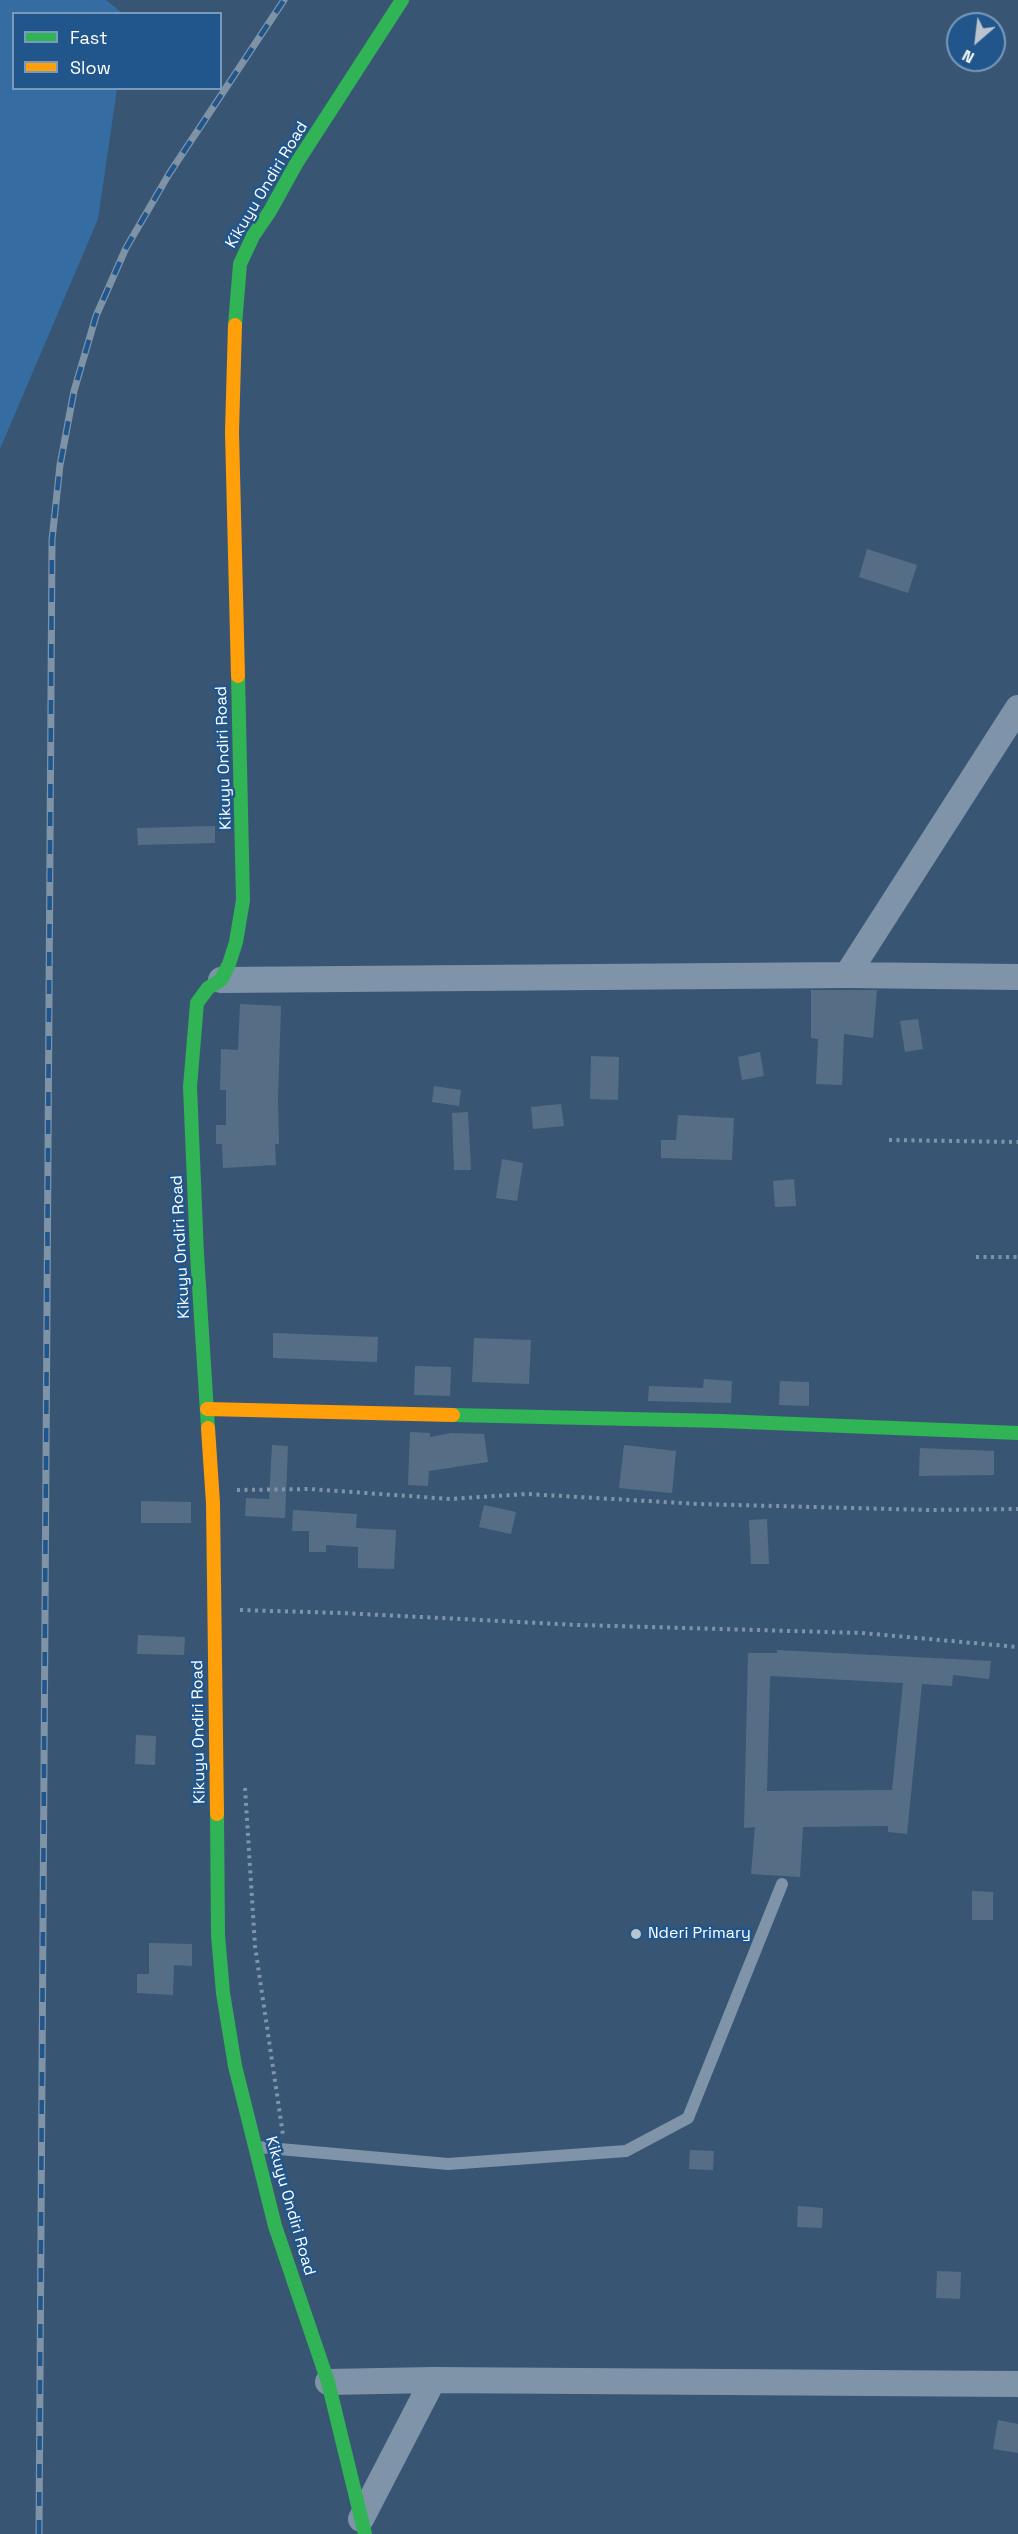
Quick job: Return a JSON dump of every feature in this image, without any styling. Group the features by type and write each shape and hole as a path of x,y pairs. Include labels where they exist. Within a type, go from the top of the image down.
{"street":[{"name":"Kikuyu Ondiri Road","path":"363,2526 328,2382 275,2226 236,2066 223,1993 218,1935 213,1503 190,1087 197,1003 208,988 221,980 229,964 236,942 243,889 232,432 235,308 240,264 253,236 296,164 402,0"},
{"path":"847,975 1018,708"},
{"path":"221,980 847,975 1018,977"},
{"path":"207,1409 721,1421 1018,1433"},
{"path":"363,2526 434,2380"},
{"path":"328,2382 434,2380 1018,2384"}],"lane":[{"path":"255,2146 448,2164 626,2151 688,2118 782,1884"}],"path":[{"path":"889,1140 1018,1142"},
{"path":"976,1257 1018,1257"},
{"path":"234,1490 310,1489 450,1499 527,1494 698,1504 929,1510 1018,1509"},
{"path":"234,1610 579,1625 862,1633 1018,1647"},
{"path":"245,1784 255,1946 284,2141"}],"shaded area":[{"path":"0,0 106,0 121,12 12,12 12,90 117,90 98,219 0,449"}],"building":[{"path":"867,549 917,565 908,593 859,577"},
{"path":"215,826 215,843 138,845 137,828"},
{"path":"811,990 877,990 873,1038 844,1034 842,1085 816,1084 818,1039 811,1038"},
{"path":"240,1004 281,1006 279,1144 275,1144 276,1165 223,1168 222,1144 216,1144 216,1125 226,1125 226,1090 220,1090 221,1049 238,1050"},
{"path":"918,1019 923,1049 905,1052 900,1021"},
{"path":"760,1052 764,1076 742,1080 738,1057"},
{"path":"591,1056 619,1057 618,1100 590,1099"},
{"path":"434,1086 461,1090 459,1106 432,1102"},
{"path":"561,1104 564,1126 533,1129 531,1107"},
{"path":"468,1112 471,1170 454,1170 452,1113"},
{"path":"678,1115 734,1118 732,1160 661,1158 661,1140 676,1140"},
{"path":"502,1159 523,1163 517,1201 496,1198"},
{"path":"794,1179 796,1206 775,1207 773,1181"},
{"path":"273,1333 378,1337 377,1362 273,1358"},
{"path":"474,1338 531,1340 529,1384 472,1382"},
{"path":"415,1366 451,1367 450,1396 414,1395"},
{"path":"704,1379 732,1381 731,1403 648,1401 649,1386 703,1388"},
{"path":"780,1381 809,1382 809,1406 779,1405"},
{"path":"410,1432 430,1433 430,1437 451,1433 484,1434 488,1462 429,1471 428,1486 408,1485"},
{"path":"272,1445 288,1446 285,1518 245,1516 246,1498 269,1499"},
{"path":"624,1445 676,1451 672,1493 619,1488"},
{"path":"920,1448 994,1451 994,1475 919,1476"},
{"path":"141,1501 191,1502 191,1523 141,1523"},
{"path":"484,1505 516,1512 511,1534 479,1527"},
{"path":"293,1510 357,1514 356,1528 396,1530 394,1569 358,1568 358,1547 326,1545 326,1552 309,1552 309,1531 292,1531"},
{"path":"767,1519 769,1564 751,1564 749,1520"},
{"path":"138,1635 185,1637 184,1655 137,1654"},
{"path":"777,1650 991,1661 989,1679 953,1675 952,1686 922,1684 907,1834 888,1832 888,1826 803,1827 800,1877 751,1874 755,1827 744,1828 748,1653 777,1653","holes":["770,1676 903,1683 892,1790 767,1791"]},
{"path":"136,1735 156,1736 155,1765 135,1764"},
{"path":"972,1891 993,1892 993,1920 972,1920"},
{"path":"149,1943 192,1944 192,1966 174,1965 173,1995 137,1993 137,1974 149,1974"},
{"path":"690,2150 714,2151 713,2170 689,2169"},
{"path":"798,2206 823,2208 822,2228 797,2227"},
{"path":"937,2271 961,2272 960,2299 936,2298"},
{"path":"998,2420 1018,2424 1018,2453 993,2449"}],"railway":[{"path":"39,2534 52,540 60,465 74,391 96,316 126,248 169,174 284,0"}],"traffic: fast":[{"path":"235,325 240,264 253,236 296,164 402,0"},
{"path":"208,1428 197,1254 190,1087 197,1003 208,988 221,980 229,964 236,942 243,900 238,676"},
{"path":"453,1415 721,1421 1018,1433"},
{"path":"217,1814 218,1935 223,1993 235,2066 275,2226 328,2382 365,2534"}],"traffic: slow":[{"path":"235,325 232,432 238,676"},
{"path":"207,1409 453,1415"},
{"path":"208,1428 213,1503 217,1814"}],"place":[{"name":"Nderi Primary","path":"636,1934"}]}
